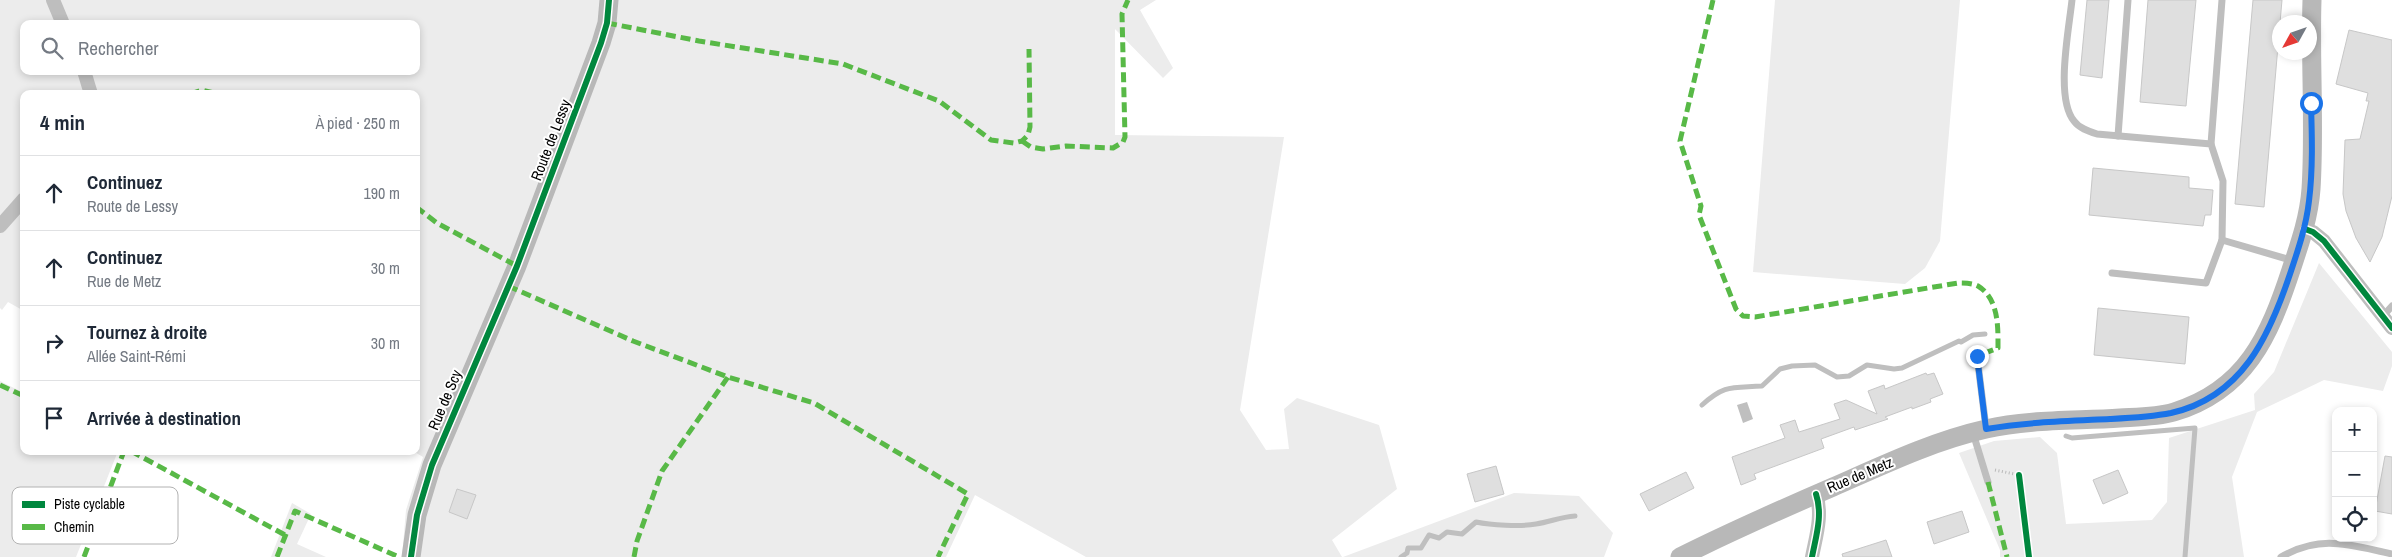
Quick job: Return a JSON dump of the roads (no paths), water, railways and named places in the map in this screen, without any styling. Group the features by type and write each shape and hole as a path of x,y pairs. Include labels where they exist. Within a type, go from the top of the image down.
{"main road":[{"name":"Route de Lessy","path":"508,286 601,42 607,23 609,0"},
{"path":"2294,261 2304,229 2311,188 2312,0"},
{"name":"Rue de Metz","path":"1680,557 1816,494 1925,447 1979,431 2050,422 2144,417 2171,413 2196,404 2221,391 2241,373 2257,352 2278,310 2294,261"},
{"name":"Rue de Scy","path":"411,557 418,515 432,465 508,286"}],"street":[{"path":"53,0 61,20"},
{"path":"85,75 90,90"},
{"path":"0,226 20,204"},
{"path":"2304,229 2312,232 2324,241 2387,311 2392,328"},
{"path":"1812,557 1819,521 1819,505 1816,494"}],"lane":[{"path":"2072,0 2064,100 2074,122 2084,130 2096,134 2211,144"},
{"path":"2118,136 2128,0"},
{"path":"2112,273 2206,283 2222,240 2223,181 2211,144 2222,0"},
{"path":"2222,240 2294,261"},
{"path":"1977,356 1979,431 1984,468 1988,482"},
{"path":"2282,557 2298,547 2315,543 2337,543 2392,554"}],"waterway":[{"path":"1702,405 1717,393 1729,388 1762,386 1780,369 1792,366 1815,365 1837,377 1849,376 1867,365 1894,369 1902,368 1973,335 1985,334"},
{"path":"2066,436 2072,438 2195,428 2185,557"},
{"path":"1401,557 1407,553 1408,548 1421,548 1429,535 1439,538 1447,532 1462,534 1476,522 1497,525 1530,525 1575,516"}]}
